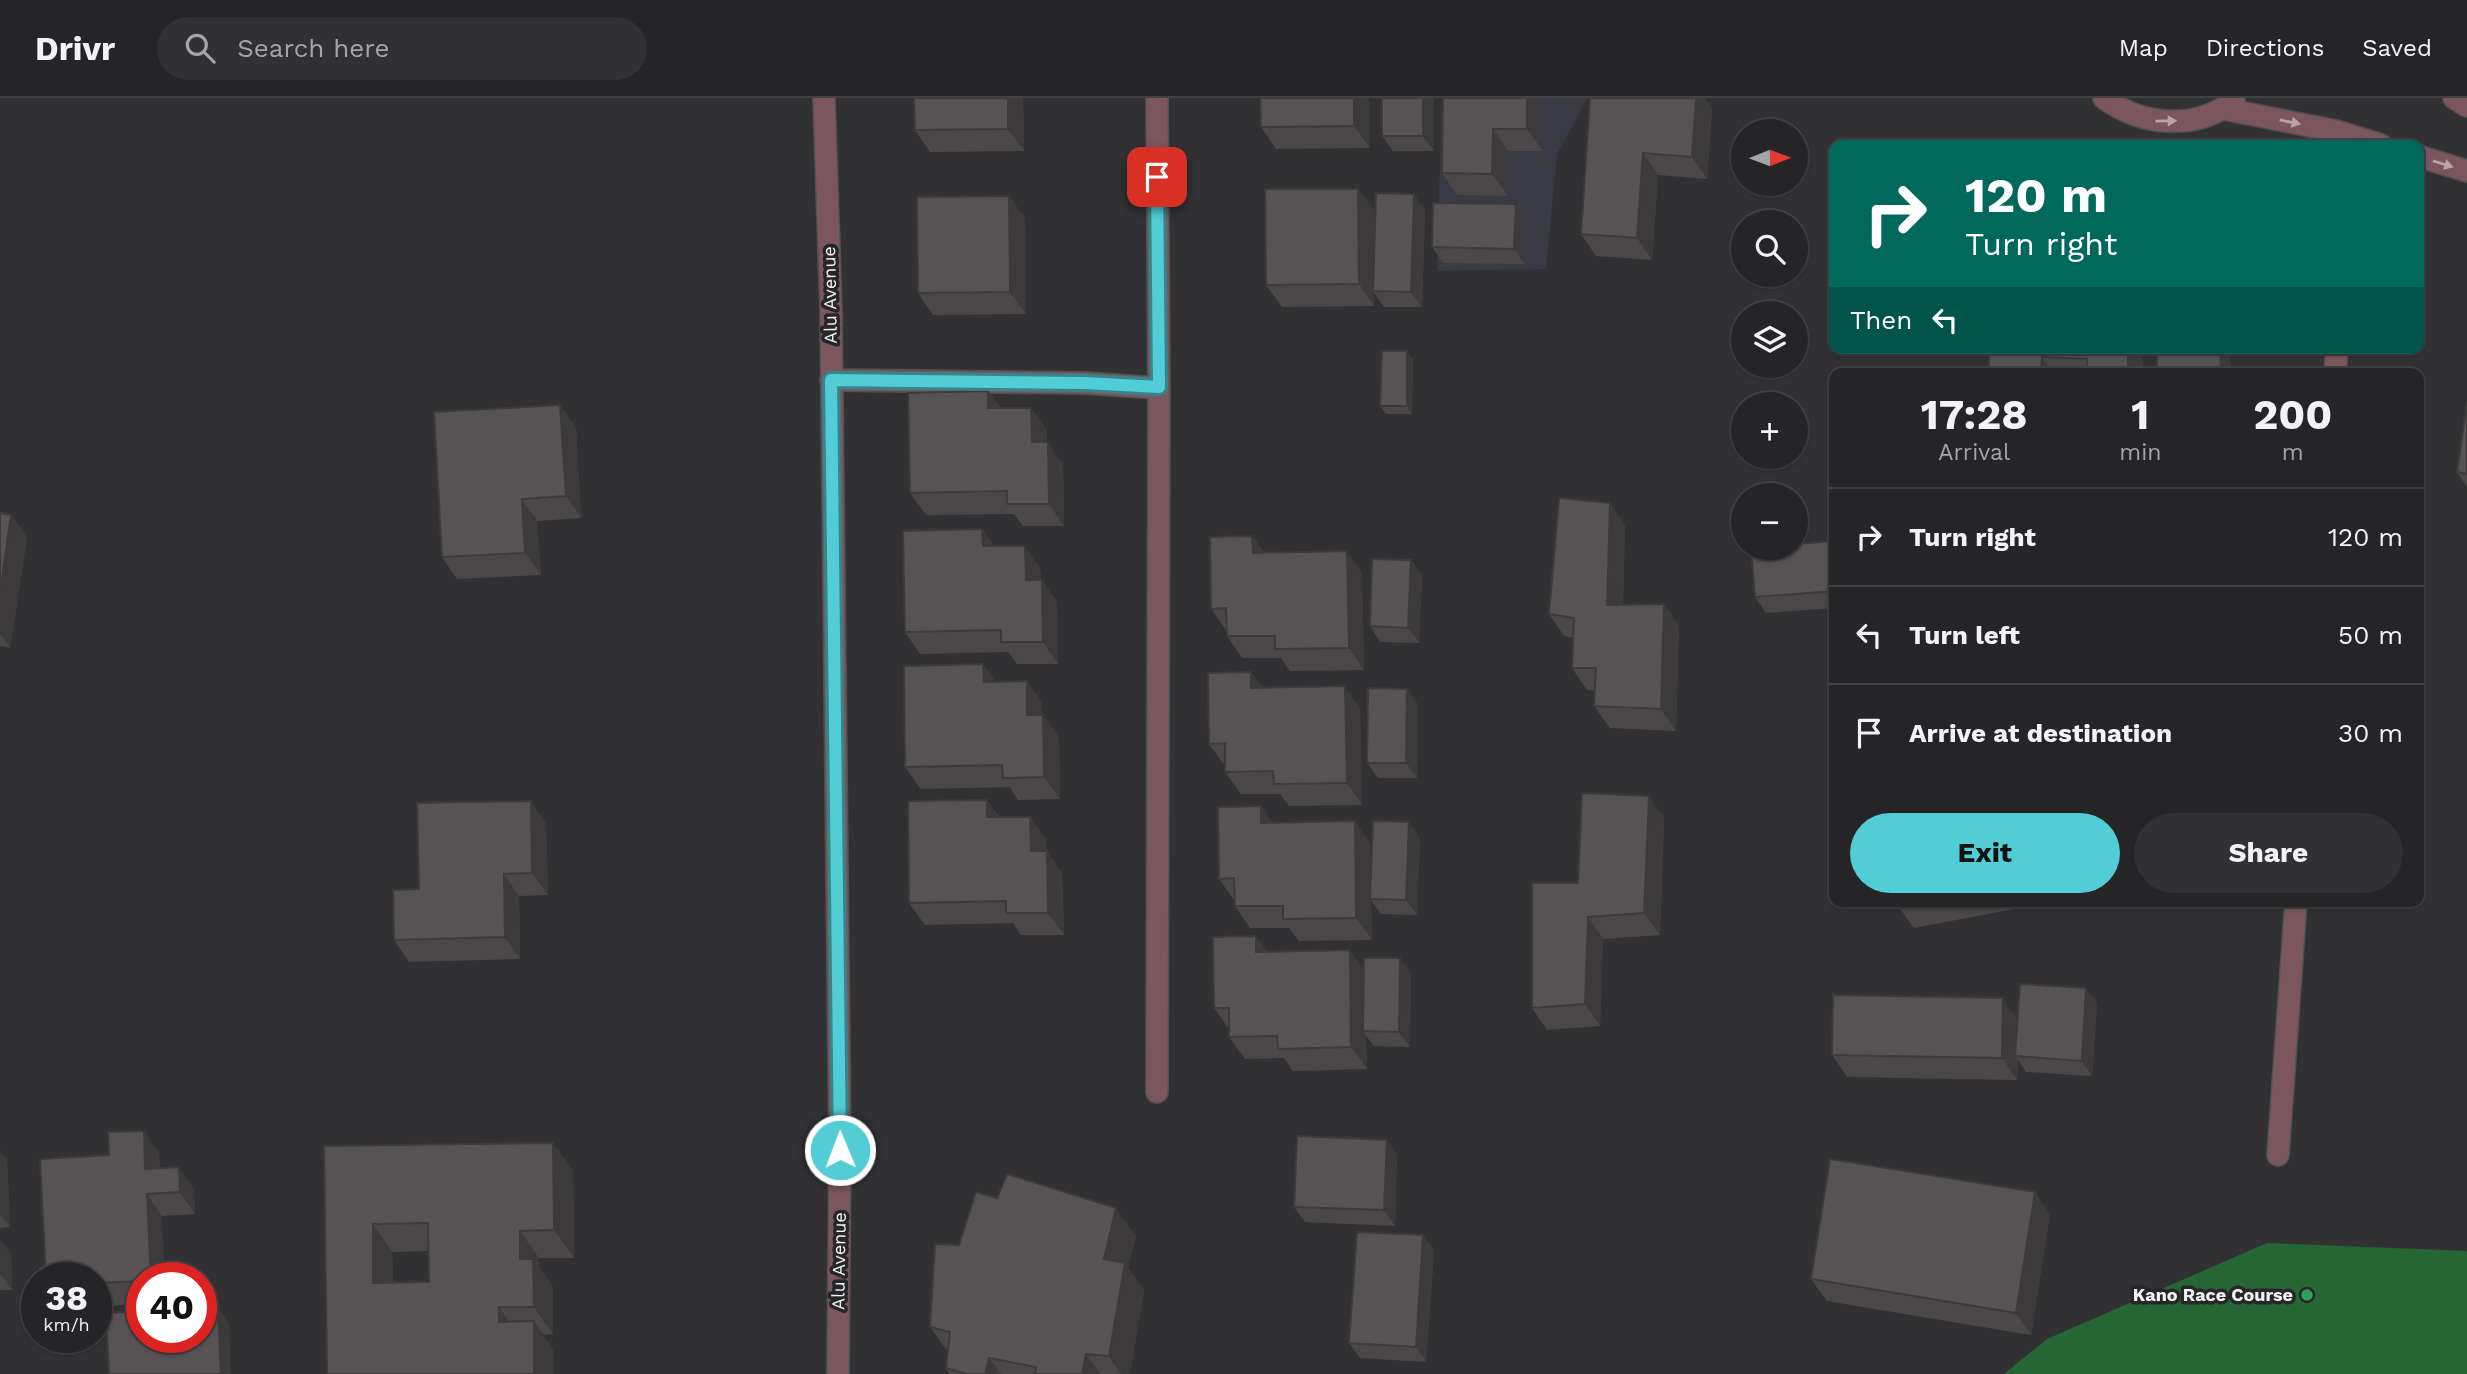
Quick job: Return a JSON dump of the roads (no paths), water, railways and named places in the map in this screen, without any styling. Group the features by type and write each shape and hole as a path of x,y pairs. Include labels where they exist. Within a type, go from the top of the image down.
{"street":[{"name":"Alu Avenue","path":"824,98 831,380 840,1150 838,1374"},
{"path":"1157,98 1157,1092"},
{"path":"2095,98 2123,112 2156,121 2191,120 2231,103 2365,140"},
{"path":"2104,98 2123,112"},
{"path":"2454,98 2467,106"},
{"path":"2424,158 2467,171"},
{"path":"831,380 1085,383 1159,387"},
{"path":"2278,1155 2296,907"}],"place":[{"name":"Kano Race Course","path":"2307,1295"}]}
